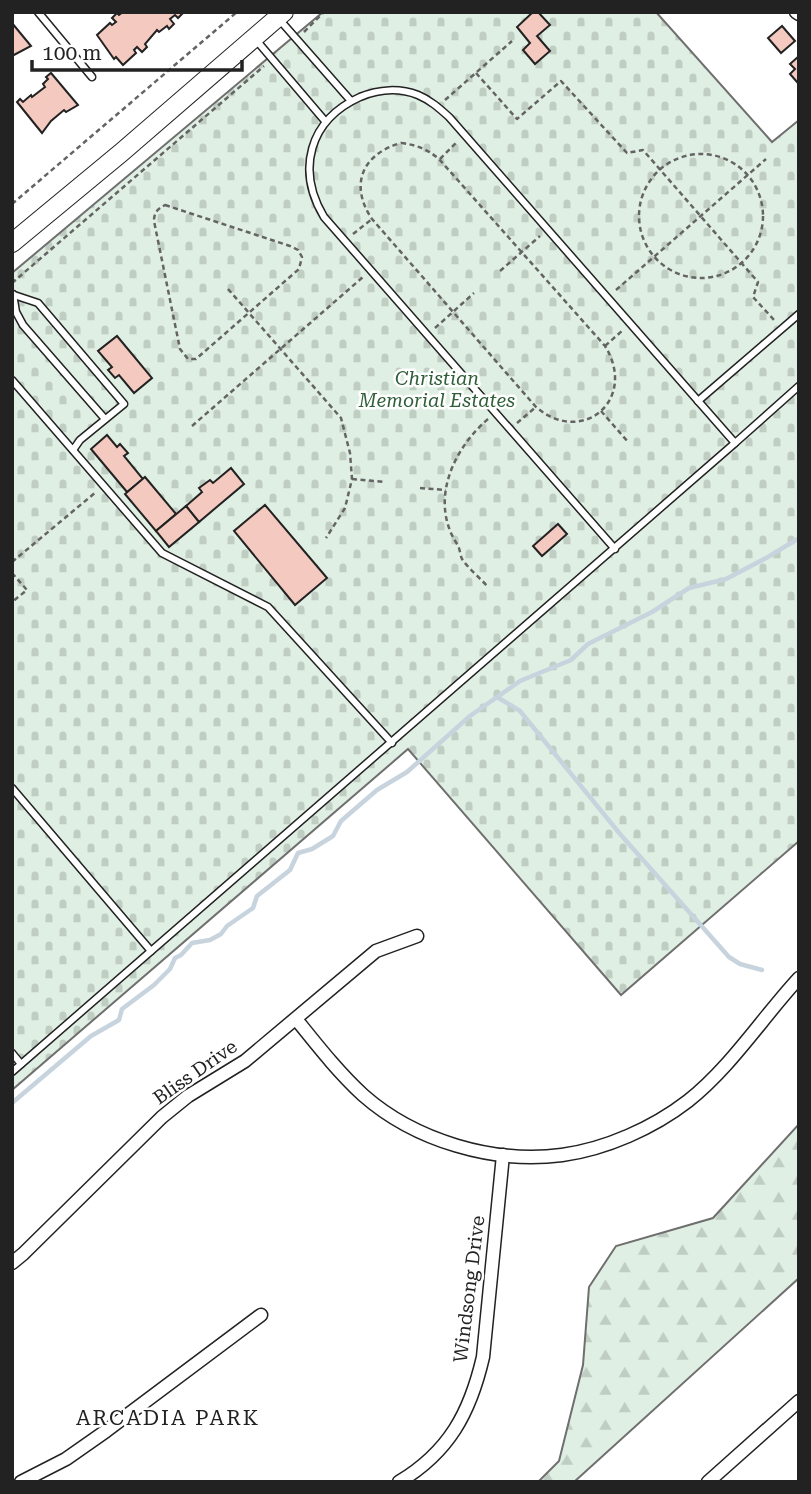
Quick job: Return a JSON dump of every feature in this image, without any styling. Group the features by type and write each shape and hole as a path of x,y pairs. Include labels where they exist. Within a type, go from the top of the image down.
{"street":[{"path":"12,243 281,15"},
{"name":"Bliss Drive","path":"12,1263 162,1117 188,1096 245,1061 376,951 416,936"},
{"path":"296,1019 364,1096 400,1121 457,1145 503,1155 562,1155 606,1144 657,1121 687,1101 711,1081 799,978"},
{"name":"Windsong Drive","path":"399,1482 435,1455 458,1427 475,1390 482,1357 503,1155"},
{"path":"29,1480 106,1432 261,1315"},
{"path":"708,1482 796,1409"}],"lane":[{"path":"38,12 92,76"},
{"path":"281,15 296,39 351,101"},
{"path":"254,38 325,121"},
{"path":"615,549 324,217 310,187 309,170 316,137 325,121 336,110 367,94 400,90 418,95 438,106 735,443"},
{"path":"72,450 80,440 124,404 38,303 13,294 14,314 105,419"},
{"path":"698,401 799,314"},
{"path":"12,380 162,553 268,607 392,743"},
{"path":"12,1072 799,386"},
{"path":"12,788 152,951"},
{"path":"12,1053 22,1064"}],"path":[{"path":"12,204 237,12"},
{"path":"296,39 324,12"},
{"path":"438,106 512,41"},
{"path":"12,283 272,59"},
{"path":"476,73 517,119 561,81 628,153 643,150 758,282 753,297 781,329"},
{"path":"439,159 465,134"},
{"path":"415,144 429,150 605,346 614,366 615,387 610,400 601,411 589,419 575,423 560,422 547,416 536,407 372,219 362,201 361,179 366,166 375,155 394,145 415,144"},
{"path":"692,154 713,155 731,162 748,175 758,191 763,210 761,230 753,250 741,263 720,275 699,278 679,274 660,264 647,248 639,228 639,207 645,188 660,170 673,160 692,154"},
{"path":"608,297 766,159"},
{"path":"165,205 173,206 298,250 302,261 299,269 249,313 195,359 188,359 183,355 154,221 154,214 159,208 165,205"},
{"path":"345,240 372,219"},
{"path":"500,271 548,229"},
{"path":"192,426 370,270"},
{"path":"228,289 341,418 350,453 352,479 345,508 326,538"},
{"path":"428,335 474,293"},
{"path":"605,346 631,324"},
{"path":"510,429 536,407"},
{"path":"601,411 629,443"},
{"path":"488,587 462,559 457,544 452,540 446,490 459,450 472,432 496,412"},
{"path":"352,479 385,482"},
{"path":"12,562 104,485"},
{"path":"420,488 446,490"},
{"path":"12,573 27,590 12,602"}],"green space":[{"name":"Christian Memorial Estates","path":"323,12 656,12 772,142 799,120 799,841 621,995 408,749 12,1090 12,273"},
{"path":"799,1124 799,1278 574,1482 538,1482 559,1461 583,1365 589,1287 616,1246 713,1218"}],"building":[{"path":"123,12 184,12 178,18 175,15 170,19 174,24 169,29 167,26 159,32 157,30 142,52 137,47 134,50 136,53 123,65 116,57 114,59 97,35 110,23 112,25 116,22 112,18 117,13 119,15"},
{"path":"533,12 538,12 550,25 537,36 550,51 535,64 523,50 530,43 517,27"},
{"path":"12,23 31,46 12,56"},
{"path":"782,26 795,41 781,53 768,38"},
{"path":"799,56 797,82 790,74 795,69 790,64"},
{"path":"51,73 78,105 66,112 64,110 42,133 17,102 20,99 23,102 45,87 43,84 48,79 46,77"},
{"path":"117,336 152,378 134,393 119,375 115,378 108,370 112,367 98,351"},
{"path":"107,435 117,447 120,444 128,453 124,456 143,479 127,492 91,449"},
{"path":"231,468 244,484 199,522 186,506 202,492 199,488 210,480 213,483"},
{"path":"145,477 176,514 156,531 125,494"},
{"path":"265,505 327,578 295,605 234,531"},
{"path":"186,506 199,522 169,547 156,531"},
{"path":"558,524 567,534 542,556 533,546"}],"waterway":[{"path":"12,1103 91,1036 119,1020 122,1009 154,985 170,969 175,958 192,943 210,940 221,934 227,926 253,908 257,896 290,870 298,853 312,849 333,836 341,821 377,790 407,772 470,716 520,681 571,660 588,644 652,612 689,588 726,579 799,538"},
{"path":"497,697 520,711 620,834 729,957 740,964 762,970"}],"district":[{"name":"ARCADIA PARK","path":"168,1418"}]}
